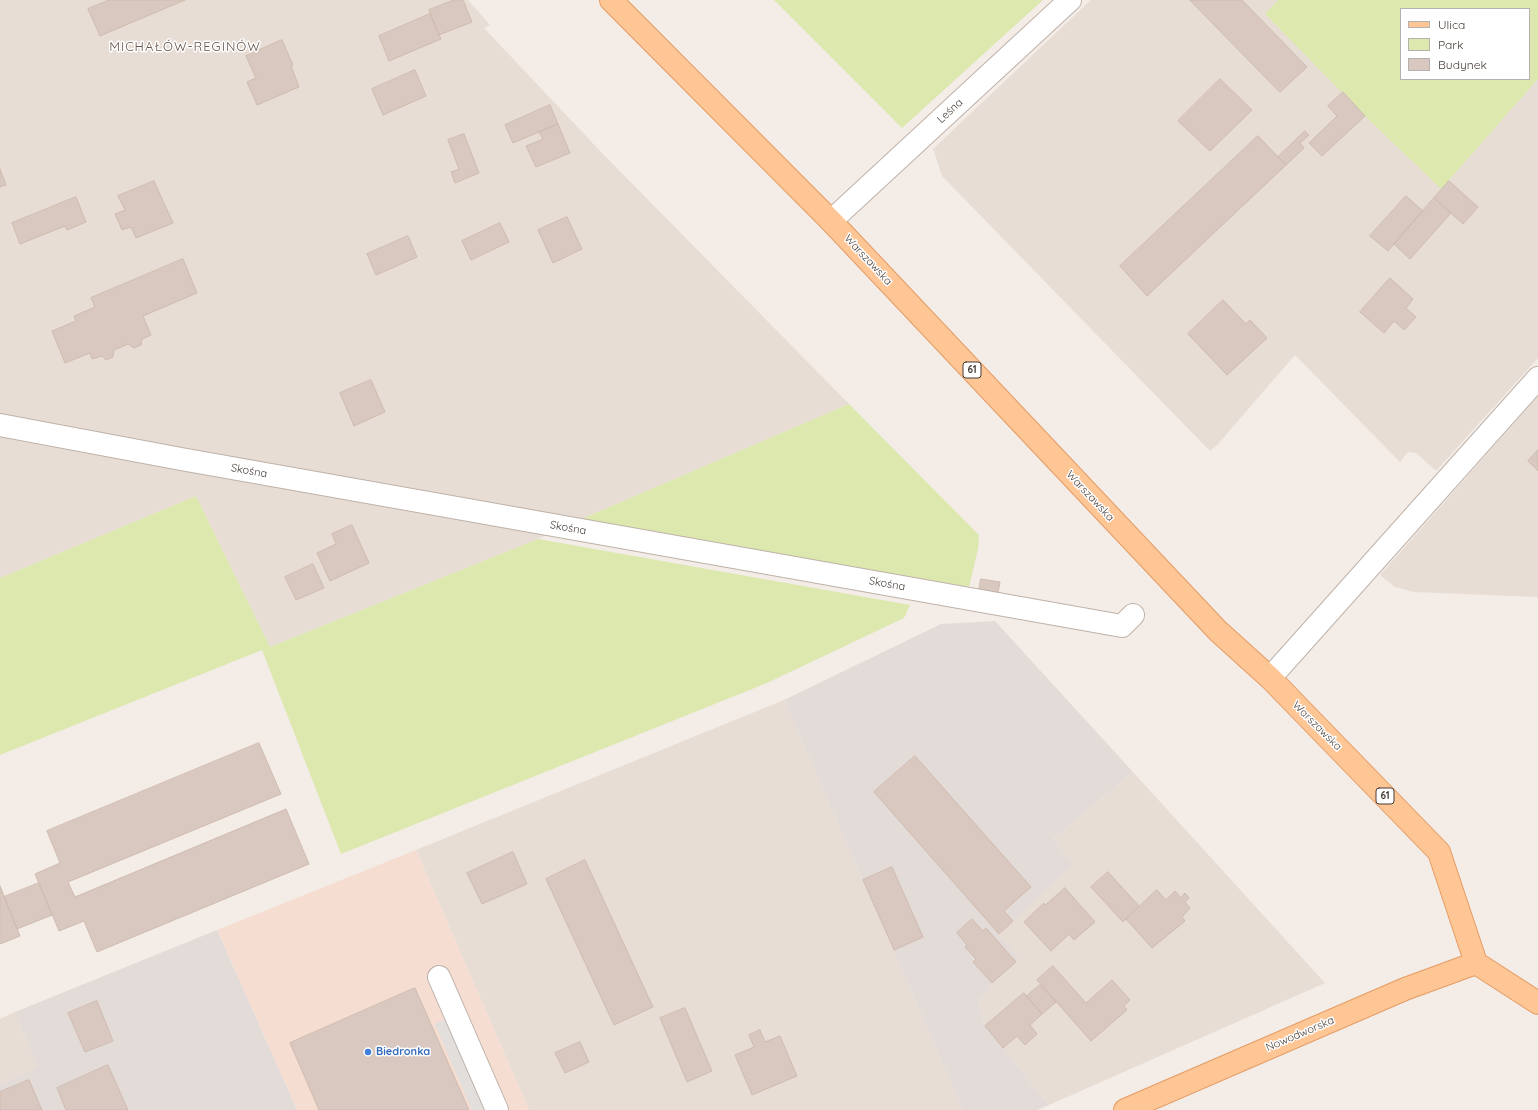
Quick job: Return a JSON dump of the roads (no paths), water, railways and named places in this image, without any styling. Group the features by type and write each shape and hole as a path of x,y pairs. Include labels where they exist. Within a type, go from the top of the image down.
{"main road":[{"name":"Warszawska","path":"611,0 831,221 1218,631 1270,678 1439,852 1476,962"},
{"path":"1476,962 1538,1003"},
{"name":"Nowodworska","path":"1125,1110 1404,988 1476,962"}],"street":[{"name":"Leśna","path":"831,221 1070,0"},
{"path":"1270,678 1538,378"},
{"name":"Skośna","path":"0,425 1122,626 1133,615"},
{"path":"439,977 498,1110"}],"place":[{"name":"Biedronka","path":"368,1052"}],"district":[{"name":"MICHAŁÓW-REGINÓW","path":"185,47"}]}
